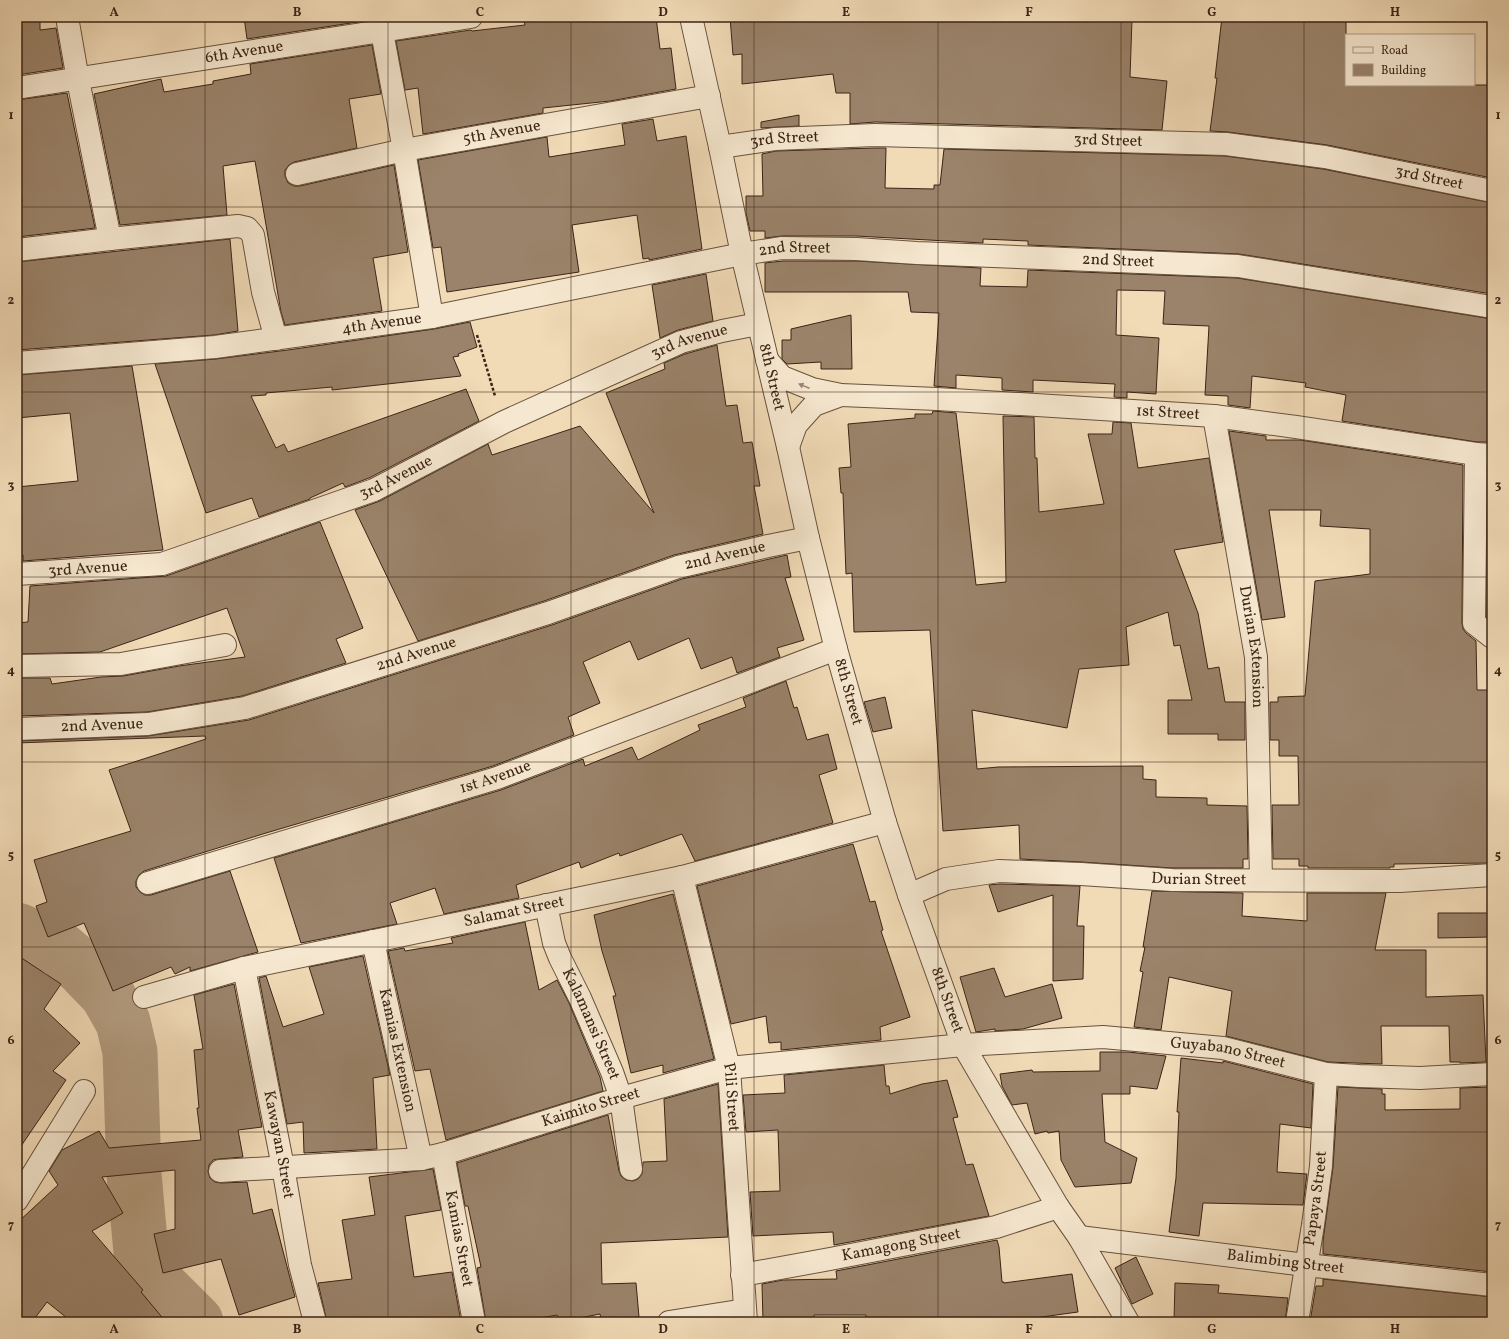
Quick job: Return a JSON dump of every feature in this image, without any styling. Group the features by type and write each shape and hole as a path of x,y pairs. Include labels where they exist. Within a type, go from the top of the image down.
{"street":[{"path":"68,17 78,80 110,239"},
{"name":"6th Avenue","path":"17,88 78,80 472,17"},
{"name":"8th Street","path":"691,17 742,254 808,538 836,649 884,822 963,1045 1058,1207 1080,1237 1128,1322"},
{"path":"382,32 404,150 432,317"},
{"name":"5th Avenue","path":"297,174 404,150 709,96"},
{"name":"3rd Street","path":"720,147 775,138 875,135 1226,144 1325,157 1492,191"},
{"path":"17,250 238,226 247,228 252,232 255,241 258,269 276,339"},
{"name":"2nd Street","path":"742,254 782,248 856,249 917,253 1238,266 1492,307"},
{"name":"4th Avenue","path":"17,363 215,347 432,317 742,254"},
{"name":"3rd Avenue","path":"17,574 162,564 374,490 504,422 681,342 722,331 758,324"},
{"name":"1st Street","path":"767,360 782,377 812,389 841,395 937,399 1214,416 1484,455"},
{"name":"1st Street","path":"788,447 796,425 814,405 841,395"},
{"name":"Durian Extension","path":"1214,416 1256,656 1261,879"},
{"path":"1484,455 1474,623 1492,636"},
{"name":"2nd Avenue","path":"17,729 148,724 245,708 548,613 678,567 808,538"},
{"path":"17,666 121,664 225,646"},
{"name":"1st Avenue","path":"148,883 498,778 836,649"},
{"name":"Salamat Street","path":"144,997 244,968 682,877 884,822"},
{"name":"Durian Street","path":"909,895 946,879 999,871 1081,874 1172,880 1261,879 1400,881 1492,875"},
{"name":"Pili Street","path":"682,877 729,1068 746,1316"},
{"name":"Kalamansi Street","path":"546,905 554,943 612,1072 621,1098 631,1170"},
{"name":"Kamias Extension","path":"373,941 421,1159"},
{"name":"Kawayan Street","path":"244,968 283,1167 300,1264 315,1322"},
{"name":"Guyabano Street","path":"963,1045 1102,1037 1223,1048 1326,1074 1420,1078 1492,1074"},
{"name":"Kaimito Street","path":"220,1172 421,1159 443,1154 621,1098 729,1068 963,1045"},
{"name":"Papaya Street","path":"1297,1322 1321,1166 1326,1074"},
{"path":"17,1200 84,1091"},
{"name":"Kamias Street","path":"443,1154 474,1322"},
{"name":"Kamagong Street","path":"742,1275 830,1260 996,1227 1058,1207"},
{"name":"Balimbing Street","path":"1080,1237 1306,1265 1492,1285"},
{"path":"669,1322 746,1316"}],"path":[{"path":"471,310 482,353 504,422"}],"building":[{"path":"17,17 40,17 40,30 56,28 63,68 17,75"},
{"path":"244,17 390,17 247,39"},
{"path":"542,17 656,17 660,49 671,48 676,89 610,101 543,108 543,113 423,134 418,88 405,90 396,41 471,30 525,25 524,20"},
{"path":"730,17 1085,17 1132,19 1130,77 1167,81 1162,130 875,122 850,124 850,93 836,93 833,74 742,84 742,54 733,55"},
{"path":"1222,17 1346,17 1345,86 1492,85 1492,178 1327,145 1210,131 1217,78 1215,78"},
{"path":"372,45 381,94 349,99 357,148 294,162 285,170 285,176 288,183 294,186 300,186 394,165 408,252 373,258 382,311 285,325 281,312 255,161 223,166 227,215 120,225 94,94 161,79 164,92 213,84 213,81 251,74 250,64"},
{"path":"67,93 95,228 17,237 17,203 22,202 17,146 17,100"},
{"path":"799,115 799,126 761,128 761,122"},
{"path":"653,119 657,141 686,136 702,249 649,260 649,258 643,259 637,215 572,225 579,272 447,292 441,247 433,248 418,160 547,137 549,157 625,145 622,124"},
{"path":"886,148 885,188 934,189 934,185 940,185 944,149 1225,156 1323,169 1492,203 1492,294 1239,254 1028,245 1028,241 983,239 983,243 856,236 782,236 765,238 765,231 750,231 746,213 746,196 763,196 762,154 776,151"},
{"path":"230,239 238,331 214,335 17,350 17,262"},
{"path":"783,261 856,261 981,268 980,286 1027,287 1028,270 1237,278 1492,319 1492,442 1477,442 1342,421 1346,395 1305,387 1306,383 1252,376 1250,408 1228,405 1228,396 1205,395 1209,326 1163,324 1165,291 1117,290 1116,335 1159,338 1156,394 1127,392 1127,398 1114,397 1115,384 1033,380 1033,392 1002,390 1002,378 956,375 956,388 934,386 939,313 911,312 908,292 765,292 765,263"},
{"path":"706,274 713,321 678,330 660,338 652,285"},
{"path":"851,315 852,369 821,369 821,362 787,364 782,359 782,340 791,340 791,329"},
{"path":"470,322 477,347 458,354 459,356 453,357 461,376 332,390 332,387 266,393 266,395 251,396 276,448 284,444 288,452 466,389 479,421 369,478 345,487 343,483 310,499 259,517 252,498 206,513 155,364 216,359 288,350 434,329"},
{"path":"717,345 726,406 737,405 743,443 752,442 760,486 754,486 763,534 674,555 544,601 418,641 355,510 380,501 488,444 492,455 580,426 654,513 606,393 665,369 664,363 685,354"},
{"path":"132,366 163,550 23,561 23,555 17,555 17,523 20,523 17,487 78,481 70,413 17,418 17,375"},
{"path":"933,411 956,413 976,585 1006,582 1003,416 1034,417 1039,512 1104,504 1088,434 1112,434 1113,422 1131,423 1138,468 1209,458 1223,542 1174,550 1198,613 1208,669 1219,667 1225,702 1245,702 1245,740 1218,740 1218,734 1168,734 1168,700 1192,700 1180,645 1174,646 1168,612 1126,627 1129,665 1079,669 1067,728 972,710 977,769 998,767 1143,766 1143,779 1156,780 1156,797 1207,798 1207,805 1247,806 1248,859 1243,859 1243,868 1172,868 1020,859 1019,825 943,831 930,630 854,632 852,573 846,574 843,493 841,493 839,468 851,467 848,424 915,418 915,414 932,414"},
{"path":"1229,431 1266,436 1266,440 1300,440 1463,465 1462,623 1463,629 1466,633 1476,641 1477,690 1492,690 1492,863 1394,864 1394,867 1390,868 1308,868 1308,866 1299,866 1299,859 1273,859 1272,805 1299,805 1298,756 1279,756 1279,740 1270,740 1270,702 1278,702 1278,697 1305,696 1315,581 1370,574 1370,529 1320,526 1321,510 1269,510 1285,617 1262,620"},
{"path":"1488,467 1492,467 1492,621 1487,617"},
{"path":"320,522 363,628 336,639 346,663 242,696 147,712 17,716 17,678 50,678 52,684 101,677 123,676 179,666 245,657 227,608 100,652 17,654 17,623 28,622 30,586 166,576"},
{"path":"787,555 791,577 785,578 804,640 777,648 780,657 737,673 732,657 701,669 689,638 638,660 630,641 583,662 600,703 568,717 574,735 493,766 266,833 144,871 139,875 136,881 136,887 145,895 151,895 230,871 258,952 190,971 190,967 175,974 171,967 113,991 84,923 48,937 36,906 47,902 34,860 131,831 109,770 206,739 205,736 17,743 17,741 148,736 249,720 552,625 682,579"},
{"path":"786,681 794,708 797,707 807,740 828,734 837,769 819,775 833,823 695,861 682,834 620,856 619,853 581,868 579,862 516,885 519,898 444,914 435,888 390,903 397,924 301,943 274,858 501,790 583,759 585,766 632,747 638,760 700,730 698,725 746,707 743,698"},
{"path":"885,697 892,728 873,732 864,702"},
{"path":"853,844 870,902 875,901 883,930 881,931 910,1017 880,1027 881,1040 781,1050 781,1042 769,1043 766,1016 731,1024 697,886"},
{"path":"989,885 1080,886 1077,926 1084,926 1083,979 1053,981 1053,895 998,912"},
{"path":"1152,891 1243,893 1242,916 1307,921 1307,893 1386,893 1375,950 1426,950 1426,997 1483,995 1486,1062 1450,1062 1449,1026 1381,1026 1382,1064 1328,1062 1226,1036 1232,991 1169,977 1161,1030 1134,1027 1143,972 1140,971 1145,947 1143,947"},
{"path":"673,894 714,1059 663,1073 663,1065 631,1073 613,996 616,996 602,951 594,915"},
{"path":"1438,913 1492,913 1492,937 1438,938"},
{"path":"525,922 539,990 557,980 569,1003 600,1077 603,1091 446,1140 430,1069 415,1071 388,951 404,948 405,951 453,943 451,938"},
{"path":"17,955 61,984 44,1009 80,1043 53,1071 66,1080 17,1152"},
{"path":"363,956 390,1075 373,1078 377,1149 304,1153 303,1122 287,1124 259,978 266,976 283,1027 324,1014 309,967"},
{"path":"994,968 1005,997 1052,984 1062,1018 1023,1029 995,1031 995,1029 976,1032 960,977"},
{"path":"234,984 262,1127 238,1130 243,1157 213,1160 209,1165 208,1172 210,1178 215,1182 247,1182 253,1214 272,1209 295,1297 239,1315 221,1259 163,1273 154,1234 175,1229 175,1170 102,1177 123,1213 92,1231 143,1290 141,1292 166,1322 72,1322 47,1302 32,1322 17,1322 17,1223 58,1185 49,1171 62,1150 99,1131 109,1148 201,1140 197,1108 199,1108 194,1050 203,1049 194,995"},
{"path":"1100,1052 1128,1052 1166,1056 1157,1089 1130,1086 1130,1094 1102,1094 1105,1142 1137,1158 1131,1183 1075,1187 1061,1160 1059,1131 1048,1133 1047,1131 1035,1134 1027,1103 1012,1105 1002,1086 1000,1074 1032,1070 1033,1072 1100,1071"},
{"path":"1181,1058 1223,1063 1223,1061 1313,1084 1311,1128 1280,1124 1277,1172 1307,1174 1303,1205 1203,1203 1199,1236 1169,1232 1176,1178 1179,1112 1177,1112"},
{"path":"884,1065 886,1086 889,1086 890,1094 922,1084 947,1080 958,1117 953,1118 966,1165 973,1164 989,1216 834,1245 833,1232 753,1236 750,1192 780,1191 778,1130 746,1132 743,1095 785,1093 784,1075"},
{"path":"718,1084 728,1237 601,1243 602,1284 636,1283 639,1317 601,1320 600,1314 559,1322 557,1315 520,1322 486,1322 477,1268 481,1267 468,1206 465,1206 457,1163 608,1115 619,1171 621,1176 626,1180 633,1181 638,1179 642,1174 643,1162 667,1161 664,1099"},
{"path":"1338,1087 1382,1089 1382,1094 1385,1094 1385,1110 1460,1109 1460,1088 1492,1087 1492,1272 1323,1254 1323,1241 1333,1167"},
{"path":"433,1169 441,1210 405,1216 414,1277 452,1272 461,1322 327,1322 318,1283 352,1279 342,1220 375,1215 369,1177"},
{"path":"997,1240 1002,1282 1004,1283 1072,1274 1078,1312 1005,1322 866,1322 866,1315 814,1315 814,1320 763,1321 762,1284 783,1280 837,1279 836,1271"},
{"path":"1136,1257 1153,1294 1132,1304 1115,1268"},
{"path":"1323,1279 1492,1297 1492,1322 1459,1319 1459,1322 1310,1322 1316,1286 1323,1286"},
{"path":"1175,1283 1219,1285 1218,1293 1288,1298 1285,1322 1174,1321"}],"waterway":[{"path":"17,930 60,949 81,967 107,994 123,1022 130,1052 134,1174 141,1252 154,1280 196,1322"}]}
